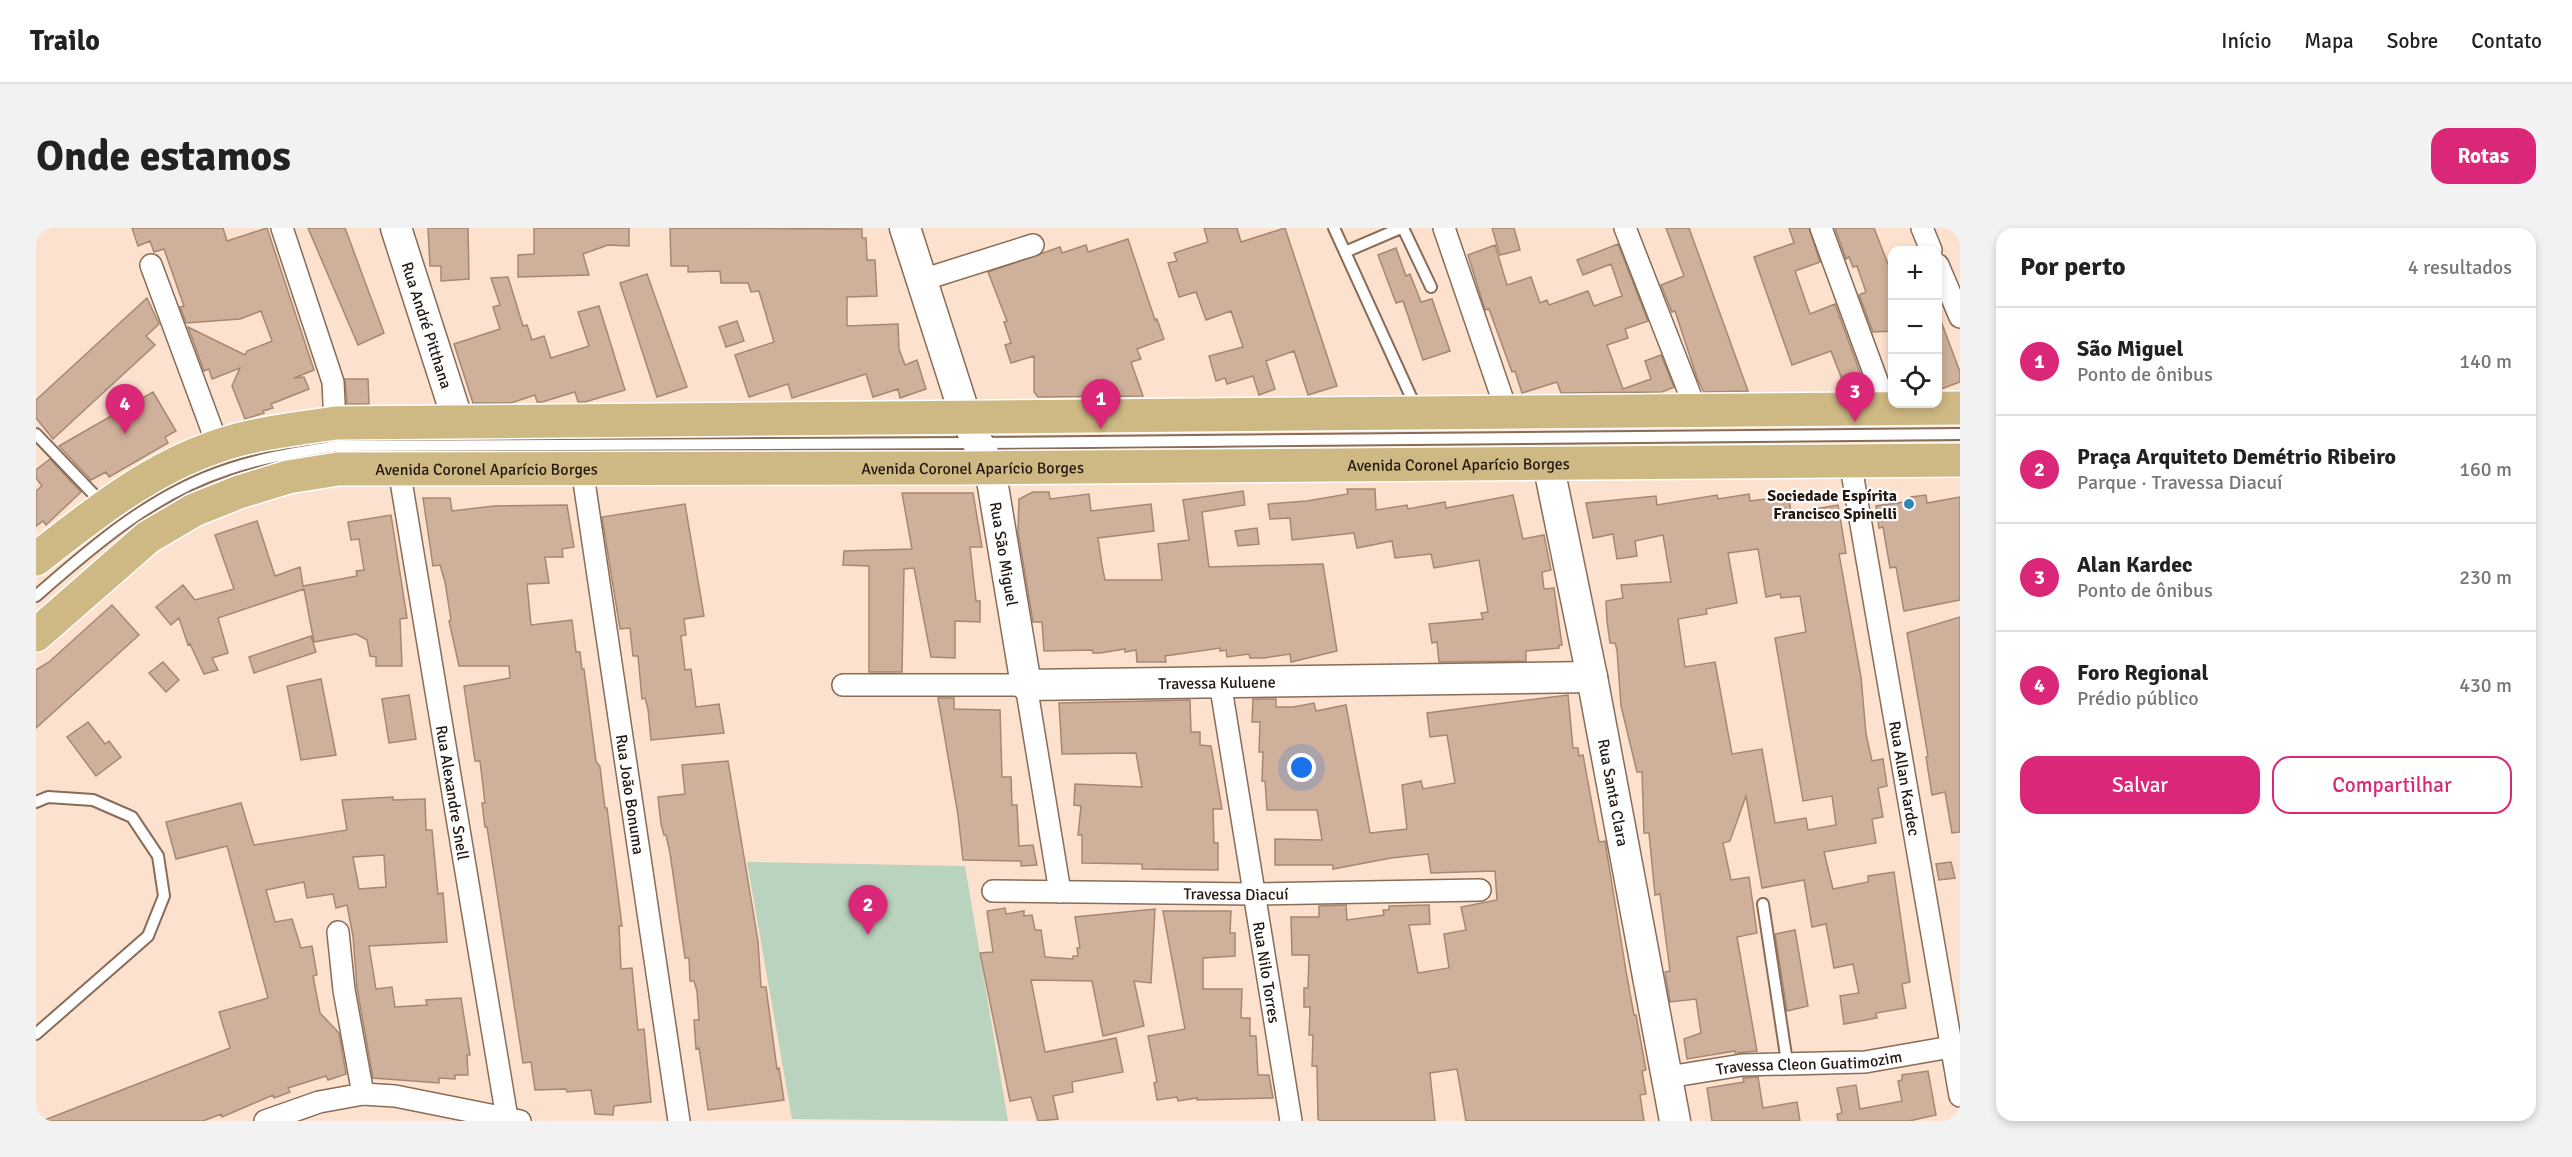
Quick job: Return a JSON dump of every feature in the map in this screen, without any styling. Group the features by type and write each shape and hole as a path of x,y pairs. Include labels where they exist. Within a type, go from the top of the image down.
{"main road":[{"name":"Avenida Coronel Aparício Borges","path":"36,635 148,537 194,510 238,492 288,477 338,469 582,468 1418,413 1960,408"},
{"name":"Avenida Coronel Aparício Borges","path":"36,559 104,505 166,470 218,446 274,432 335,423 458,421 1548,464 1960,460"}],"street":[{"path":"282,228 333,382 335,423"},
{"name":"Rua André Pitthana","path":"396,228 458,421"},
{"name":"Rua São Miguel","path":"905,228 978,443 1026,685 1060,892"},
{"path":"1444,228 1507,412"},
{"path":"1625,228 1696,410"},
{"path":"1821,228 1887,408"},
{"path":"1922,228 1929,246"},
{"path":"922,280 1033,245"},
{"path":"151,265 218,446"},
{"path":"1942,274 1960,317"},
{"name":"Rua Allan Kardec","path":"1850,462 1960,1096"},
{"name":"Rua Santa Clara","path":"1548,464 1592,677 1675,1121"},
{"name":"Rua João Bonuma","path":"582,468 680,1121"},
{"name":"Rua Alexandre Snell","path":"399,469 514,1119"},
{"name":"Travessa Kuluene","path":"843,685 1026,685 1592,677"},
{"name":"Rua Nilo Torres","path":"1220,682 1291,1121"},
{"name":"Travessa Diacuí","path":"993,891 1254,894 1480,890"},
{"path":"338,932 344,990 363,1094"},
{"name":"Travessa Cleon Guatimozim","path":"1668,1077 1742,1065 1787,1062 1865,1062 1951,1047"},
{"path":"265,1121 319,1102 363,1094 395,1096 514,1119"}],"lane":[{"path":"1334,228 1418,413"},
{"path":"1345,252 1402,228 1431,287"},
{"path":"36,434 104,505"},
{"path":"36,596 126,521 184,487 228,469 292,453 337,446 1960,434"},
{"path":"36,802 48,797 93,800 132,817 158,856 164,897 148,936 36,1034"},
{"path":"1763,904 1787,1062"}],"green space":[{"path":"747,862 965,866 1008,1121 792,1119"}],"building":[{"path":"132,228 223,228 227,241 267,228 314,370 294,378 304,377 309,389 271,404 273,408 263,411 264,413 245,419 232,386 240,368 212,379 209,369 204,371 188,327 245,355 247,351 272,341 261,311 240,319 186,323 180,307 184,306 164,249 154,252 150,241 138,246"},
{"path":"308,228 345,228 384,333 358,345"},
{"path":"428,228 468,228 469,279 441,281 441,266 430,266"},
{"path":"534,228 629,228 629,246 608,245 583,254 589,275 518,277 518,255 534,254"},
{"path":"670,228 862,229 862,238 866,238 867,260 875,260 877,296 847,297 847,326 898,324 899,349 905,365 917,360 926,389 900,398 898,389 873,397 866,374 792,398 788,384 749,397 735,355 774,342 759,291 751,292 748,283 721,283 720,271 688,272 688,266 671,266"},
{"path":"1204,228 1237,228 1241,242 1285,228 1337,386 1308,395 1294,351 1266,361 1275,389 1259,395 1253,376 1227,384 1225,378 1216,381 1209,356 1243,347 1231,311 1206,320 1196,292 1179,297 1168,263 1177,261 1174,253 1208,242"},
{"path":"1492,228 1514,228 1520,250 1500,255"},
{"path":"1666,228 1689,228 1748,391 1704,392 1697,378 1675,311 1672,312 1661,285 1684,276"},
{"path":"1789,228 1809,228 1820,262 1795,271 1810,314 1835,304 1866,389 1857,390 1852,378 1843,382 1831,351 1792,365 1754,257 1794,243"},
{"path":"1835,228 1874,228 1888,264 1888,331 1873,332 1859,295 1866,292 1857,266 1853,267 1849,257 1846,259"},
{"path":"1128,239 1155,320 1157,319 1164,339 1137,349 1141,359 1131,362 1143,396 1038,397 1034,392 1034,356 1011,363 1005,345 1011,343 1004,322 1007,321 988,272 1060,247 1062,253 1086,245 1088,252"},
{"path":"1618,244 1648,321 1625,329 1628,338 1607,345 1623,389 1651,379 1645,361 1661,355 1674,387 1662,392 1561,393 1557,382 1522,393 1489,309 1485,310 1468,255 1495,245 1507,285 1531,277 1540,303 1547,300 1549,305 1588,291 1594,306 1622,296 1611,264 1583,275 1577,260"},
{"path":"1396,248 1406,276 1410,274 1421,302 1432,299 1450,351 1423,360 1403,301 1396,303 1378,255"},
{"path":"647,274 687,387 657,397 620,283"},
{"path":"508,277 523,326 527,325 532,340 544,336 551,358 589,346 578,312 599,306 625,390 585,402 578,402 575,392 542,402 537,402 535,395 511,403 473,403 454,344 500,329 493,307 500,305 491,278"},
{"path":"147,298 159,324 146,336 155,345 53,439 36,418 36,400"},
{"path":"737,321 744,341 726,347 719,327"},
{"path":"1942,324 1960,372 1960,382 1942,389"},
{"path":"345,379 368,379 369,404 347,404"},
{"path":"153,392 176,431 165,437 168,443 109,477 106,472 91,480 59,446"},
{"path":"50,459 81,492 46,525 43,521 36,526 36,491 42,486 36,478 36,470"},
{"path":"1347,489 1375,489 1376,510 1407,505 1408,509 1445,502 1446,508 1513,495 1523,539 1544,535 1551,570 1542,572 1544,589 1554,588 1562,645 1559,645 1559,648 1526,651 1526,661 1439,662 1437,642 1432,643 1429,624 1483,619 1481,613 1488,612 1479,560 1434,568 1431,554 1395,558 1392,541 1357,548 1354,533 1292,540 1290,518 1270,519 1268,504 1307,501 1348,494"},
{"path":"1243,491 1245,505 1202,512 1209,567 1323,564 1337,651 1291,662 1290,654 1264,658 1250,658 1249,654 1227,657 1226,650 1220,651 1220,648 1165,656 1166,662 1137,662 1136,650 1125,652 1125,649 1100,653 1093,653 1092,650 1044,651 1042,622 1033,622 1018,532 1019,499 1033,492 1049,492 1050,499 1089,494 1091,511 1151,504 1154,531 1098,538 1105,580 1162,580 1158,544 1189,540 1183,500"},
{"path":"902,493 973,493 982,547 970,547 976,601 980,601 980,622 955,621 955,658 931,657 914,568 904,569 902,672 869,672 869,566 843,565 844,551 912,549"},
{"path":"1749,494 1750,501 1789,496 1791,513 1838,505 1846,553 1839,554 1861,677 1866,734 1872,761 1883,759 1887,786 1878,788 1883,817 1872,819 1876,843 1824,852 1833,889 1868,882 1868,876 1894,872 1910,982 1902,984 1906,1008 1876,1013 1877,1018 1844,1024 1840,996 1859,993 1853,964 1834,968 1826,924 1812,927 1804,880 1762,888 1746,796 1730,841 1723,843 1731,880 1749,877 1757,933 1737,937 1757,1051 1735,1053 1735,1051 1687,1059 1684,1039 1701,1033 1696,999 1670,1002 1665,972 1670,971 1660,894 1655,895 1649,833 1644,833 1642,772 1637,772 1621,706 1617,650 1615,643 1610,643 1606,601 1623,598 1621,585 1671,582 1663,535 1635,541 1637,556 1617,559 1613,534 1593,538 1586,503 1656,496 1657,505 1717,495 1718,499","holes":["1758,549 1766,597 1780,594 1781,598 1800,596 1806,632 1775,638 1803,801 1832,796 1836,825 1808,830 1806,818 1775,823 1762,749 1732,754 1715,662 1685,667 1678,619 1707,614 1706,609 1737,603 1728,553"]},
{"path":"1926,495 1927,503 1960,497 1960,600 1904,611 1896,567 1890,568 1883,527 1879,528 1876,506 1911,501 1911,497"},
{"path":"423,498 450,498 452,511 494,506 567,505 574,547 562,549 563,557 545,557 549,583 527,584 531,625 572,620 576,652 580,652 582,669 584,669 596,761 600,767 605,808 607,808 622,926 619,926 621,969 632,968 638,1030 644,1029 651,1102 614,1106 613,1115 595,1114 591,1090 567,1092 566,1089 535,1090 531,1062 523,1063 487,827 485,827 482,803 485,803 480,761 475,761 464,686 510,678 509,666 459,666 449,621 451,620 445,582 440,565 433,566"},
{"path":"685,504 704,616 684,619 686,635 681,636 685,670 691,669 696,707 719,704 724,733 651,740 648,709 645,698 642,699 638,656 633,656 630,628 620,629 602,517"},
{"path":"391,515 407,618 400,619 402,666 376,666 376,657 370,656 367,640 356,634 314,642 304,589 218,618 228,653 212,658 218,670 204,674 190,644 188,645 179,618 171,625 156,607 183,585 195,600 234,589 215,535 257,521 275,576 300,567 303,586 357,576 356,571 364,570 359,539 351,540 348,522"},
{"path":"1257,528 1259,544 1238,546 1235,531"},
{"path":"112,605 139,635 36,728 36,670 49,662"},
{"path":"1960,617 1960,832 1952,833 1945,792 1932,795 1926,757 1928,756 1907,633"},
{"path":"311,636 316,652 254,673 249,657"},
{"path":"163,662 179,680 166,692 149,673"},
{"path":"321,679 336,755 301,760 287,686"},
{"path":"409,695 416,739 389,743 382,699"},
{"path":"1568,695 1573,748 1578,748 1579,756 1583,755 1599,842 1605,841 1626,971 1646,1070 1642,1071 1646,1094 1640,1095 1644,1121 1466,1121 1457,1069 1430,1073 1435,1121 1321,1121 1318,1119 1317,1066 1312,1066 1313,1035 1309,1035 1310,1007 1304,1007 1304,988 1308,988 1309,955 1292,955 1291,917 1319,917 1319,906 1346,905 1347,920 1384,915 1383,910 1389,910 1389,906 1429,905 1430,924 1409,925 1418,973 1449,968 1444,934 1466,930 1461,907 1497,900 1495,871 1431,873 1428,854 1391,858 1333,869 1333,865 1275,865 1275,839 1322,840 1317,810 1267,810 1265,781 1262,781 1263,752 1259,752 1260,722 1252,722 1253,699 1276,699 1276,707 1314,703 1316,711 1346,705 1370,833 1407,829 1402,785 1421,781 1423,789 1455,783 1447,735 1430,737 1427,713"},
{"path":"938,698 954,698 954,709 1000,710 1002,777 1011,777 1012,805 1017,805 1019,846 1033,845 1037,865 1021,866 1021,861 963,860 958,815"},
{"path":"1190,700 1191,732 1200,732 1200,745 1211,746 1222,809 1213,809 1214,843 1218,843 1218,870 1142,869 1142,864 1082,863 1082,835 1078,835 1081,806 1074,805 1075,784 1142,787 1136,753 1062,754 1059,703"},
{"path":"88,722 105,744 109,741 121,757 96,776 67,737"},
{"path":"728,761 758,941 761,987 766,987 777,1069 779,1068 784,1100 708,1110 699,1048 696,1049 694,1020 699,1020 697,991 694,981 690,981 689,958 685,958 670,853 661,824 658,797 685,794 682,765"},
{"path":"393,797 393,800 425,799 426,830 432,830 438,894 443,893 447,942 369,946 376,989 392,987 395,1007 427,1005 426,1000 461,998 470,1055 467,1055 468,1075 455,1075 455,1079 439,1078 439,1083 373,1078 357,988 353,936 347,905 336,908 333,894 307,898 304,882 266,890 275,922 292,919 301,948 312,946 317,975 313,976 320,1013 339,1033 346,1074 328,1080 326,1076 288,1088 290,1092 274,1098 273,1095 222,1117 221,1114 203,1121 42,1121 230,1048 219,1012 268,998 227,846 176,859 166,822 241,803 254,845 347,830 342,800","holes":["384,855 386,887 359,889 353,857"]},
{"path":"1951,862 1955,878 1939,880 1936,864"},
{"path":"1005,908 1006,914 1024,911 1024,916 1032,915 1035,930 1041,930 1045,957 1073,959 1073,956 1078,956 1077,948 1080,948 1075,917 1155,909 1151,983 1134,981 1144,1026 1103,1036 1092,981 1031,980 1045,1052 1116,1038 1123,1072 1072,1082 1073,1092 1053,1096 1058,1119 1038,1121 1031,1097 1010,1101 980,953 993,952 987,911"},
{"path":"1163,911 1231,911 1230,933 1235,933 1235,956 1203,958 1203,989 1242,989 1241,1018 1250,1018 1250,1036 1256,1036 1258,1075 1269,1075 1273,1098 1197,1100 1197,1098 1178,1101 1177,1097 1157,1100 1154,1083 1157,1082 1148,1036 1185,1029"},
{"path":"1795,930 1808,1006 1787,1011 1775,934"},
{"path":"1928,1071 1936,1115 1909,1121 1838,1121 1837,1114 1842,1113 1837,1088 1856,1085 1860,1109 1902,1101 1898,1081 1902,1080 1902,1075"},
{"path":"1758,1077 1763,1108 1797,1102 1800,1121 1712,1121 1707,1088 1744,1082 1743,1078"}],"place":[{"name":"Alan Kardec","path":"1855,422"},
{"name":"São Miguel","path":"1101,429"},
{"name":"Foro Regional","path":"125,434"},
{"name":"Sociedade Espírita Francisco Spinelli","path":"1909,504"},
{"name":"Praça Arquiteto Demétrio Ribeiro","path":"868,935"}]}
